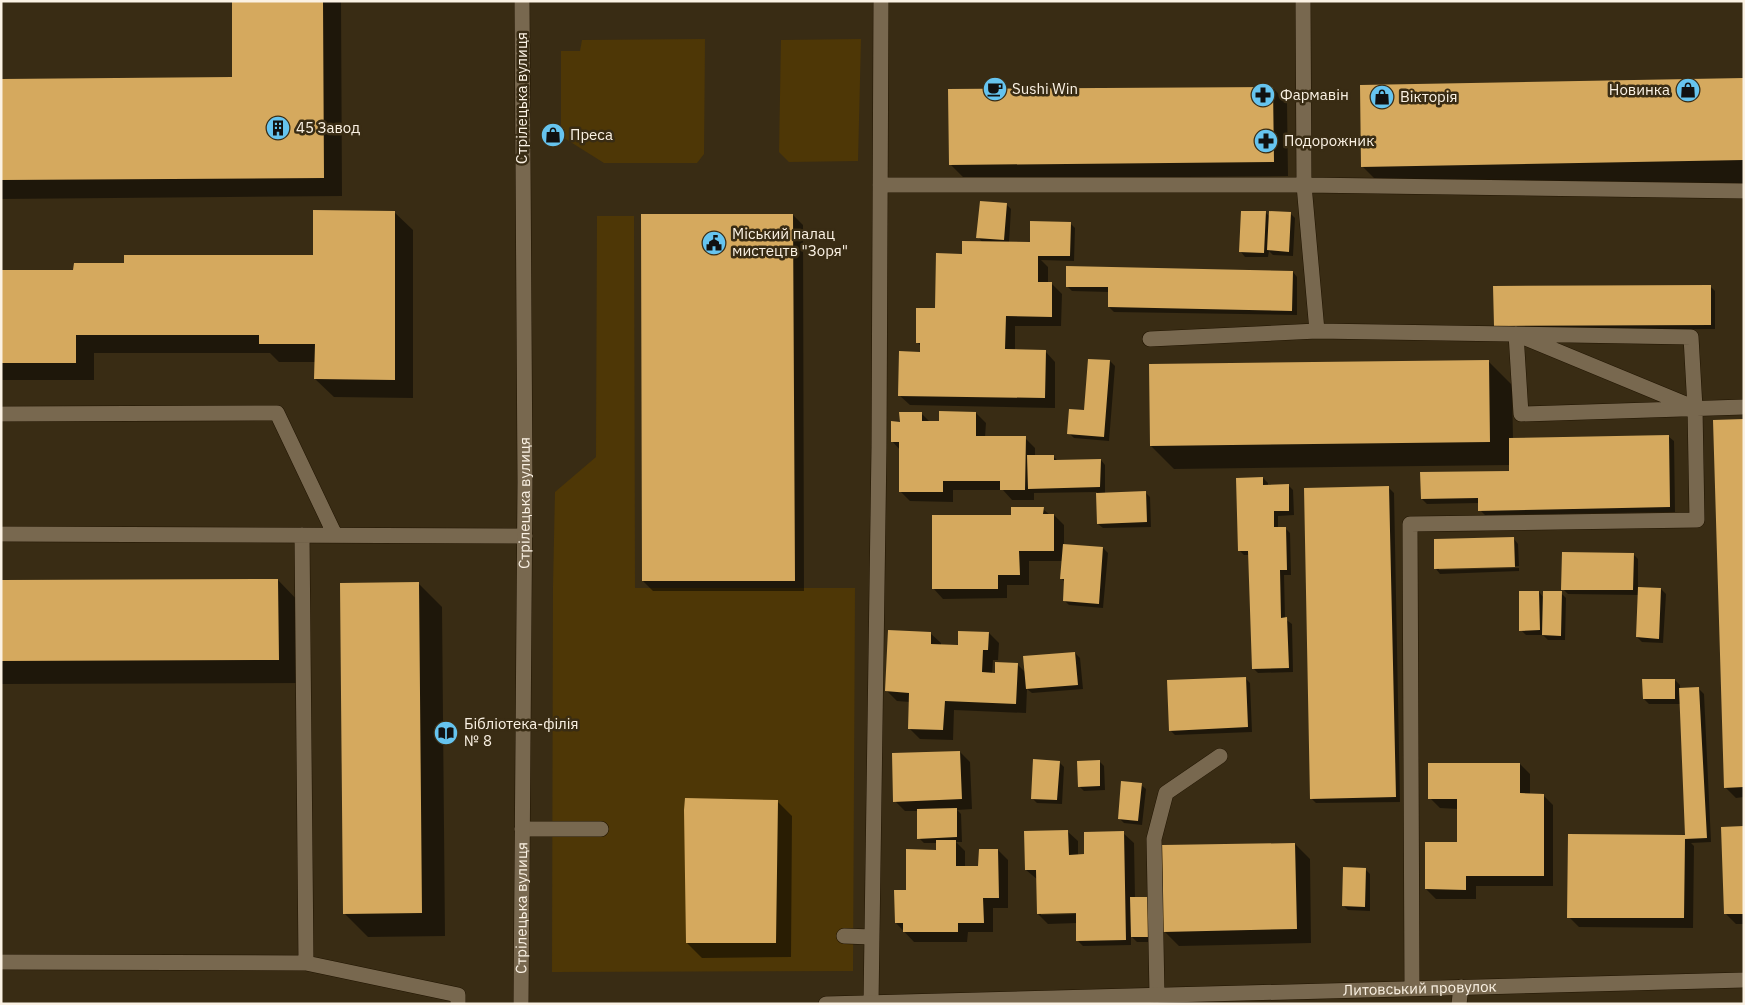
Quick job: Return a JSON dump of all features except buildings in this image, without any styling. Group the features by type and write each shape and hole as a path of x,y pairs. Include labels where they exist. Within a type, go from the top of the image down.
{"street":[{"name":"Стрілецька вулиця","path":"521,1004 525,536 522,1"},
{"path":"871,1003 879,438 881,1"},
{"path":"1303,1 1304,185 1317,331"},
{"path":"880,185 1304,185 1744,191"},
{"path":"1150,339 1317,331 1691,337 1695,408 1697,520 1410,524 1412,988"},
{"path":"1516,334 1520,414 1744,407"},
{"path":"1516,334 1695,408"},
{"path":"1,414 277,413 335,535"},
{"path":"1,534 525,536"},
{"path":"302,535 306,963"},
{"path":"1156,995 1154,839 1166,793 1220,756"},
{"path":"522,829 601,830"},
{"path":"844,936 872,937"},
{"path":"1,962 306,963 458,996 458,1004"},
{"name":"Литовський провулок","path":"826,1004 1059,1000 1156,995 1744,980"},
{"path":"1459,1004 1461,987"}],"shaded area":[{"path":"705,39 704,154 697,163 604,163 561,136 561,51 580,51 582,40"},
{"path":"861,39 858,161 789,162 779,152 781,40"},
{"path":"597,216 634,216 635,588 855,588 853,971 552,972 555,492 596,457"}],"place":[{"name":"Sushi Win","path":"995,89"},
{"name":"Новинка","path":"1688,90"},
{"name":"Фармавін","path":"1263,95"},
{"name":"Вікторія","path":"1382,97"},
{"name":"45 Завод","path":"278,128"},
{"name":"Преса","path":"553,135"},
{"name":"Подорожник","path":"1266,141"},
{"name":"Міський палац мистецтв \"Зоря\"","path":"714,243"},
{"name":"Бібліотека-філія № 8","path":"446,733"}]}
